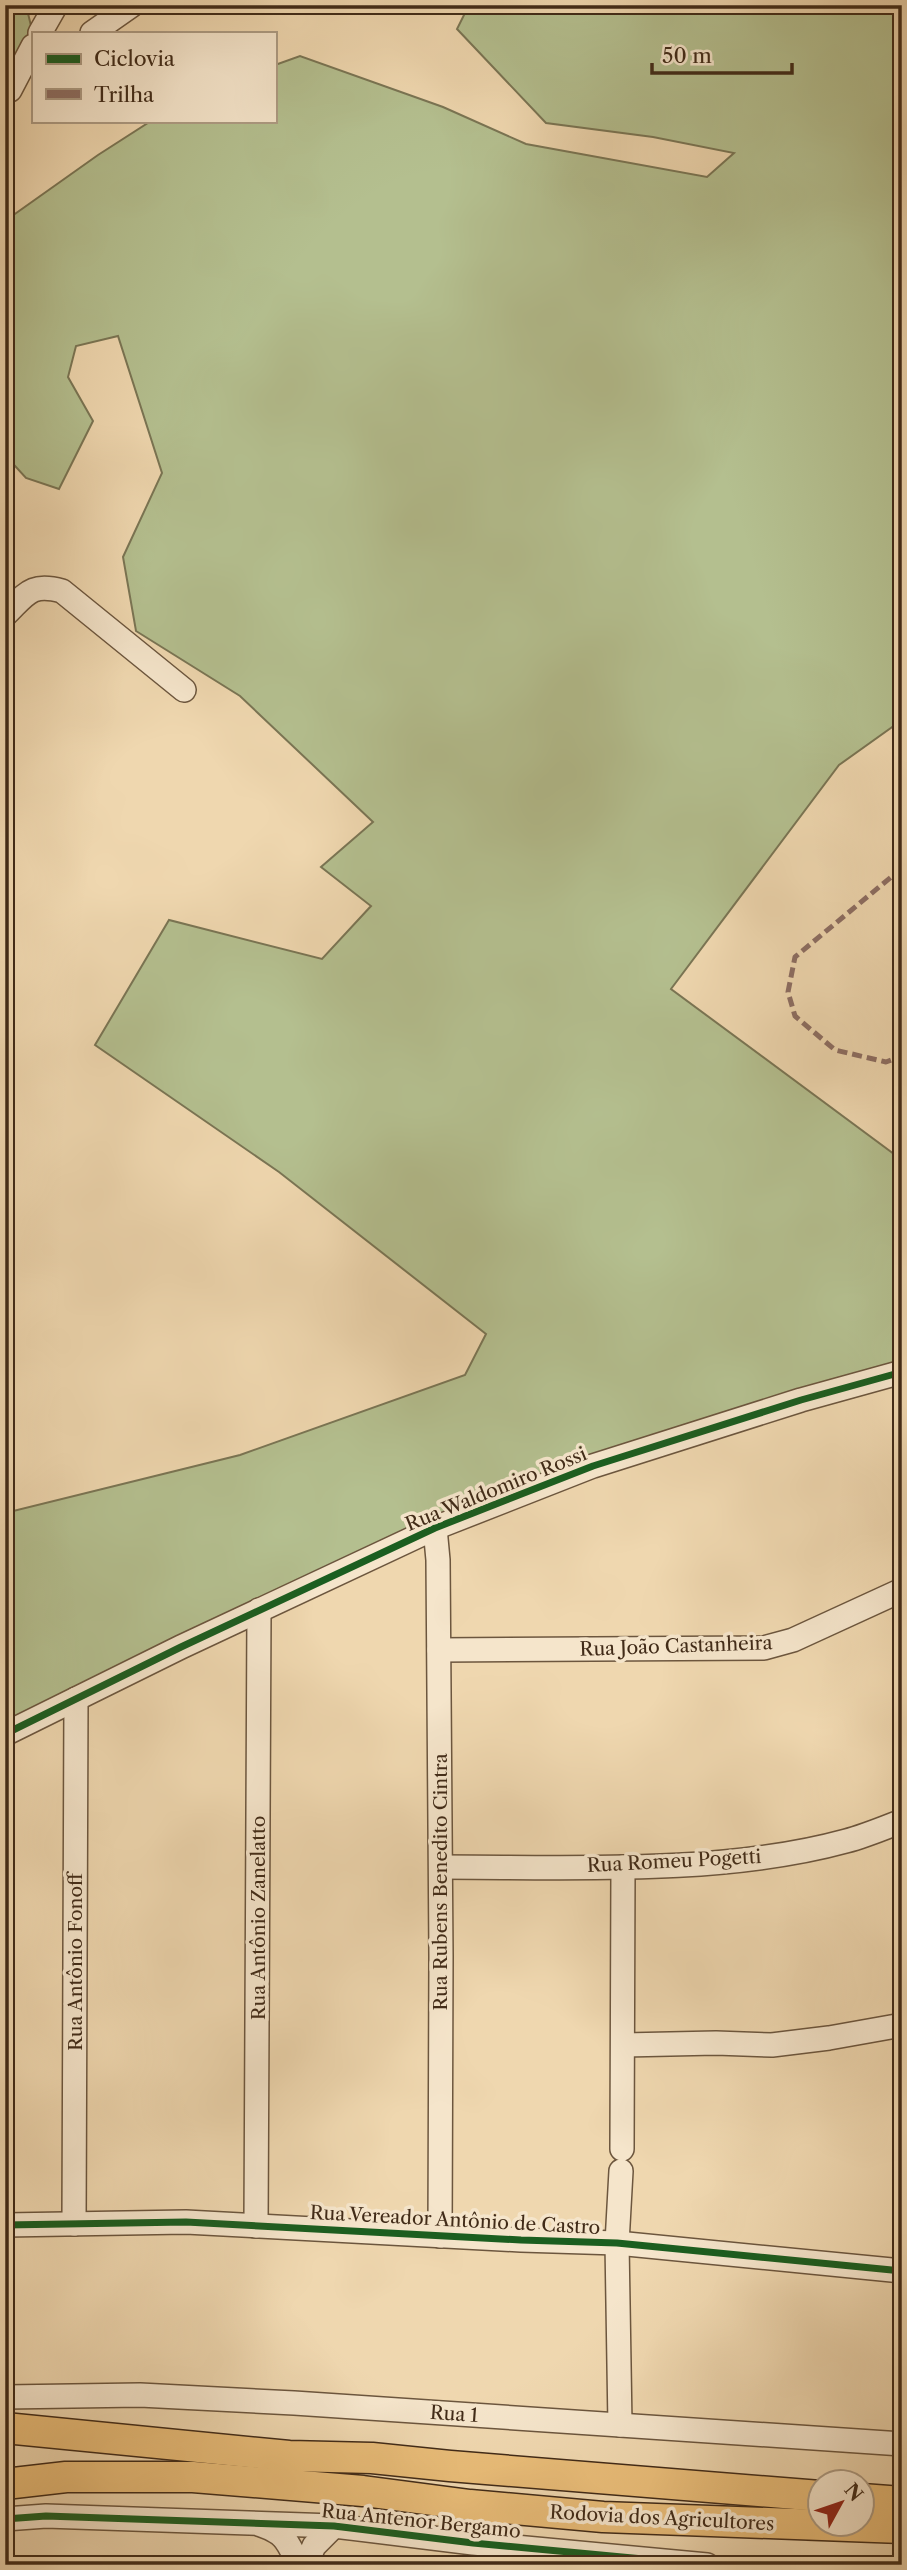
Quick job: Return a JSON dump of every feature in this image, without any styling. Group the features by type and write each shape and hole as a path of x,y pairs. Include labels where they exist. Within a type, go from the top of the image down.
{"main road":[{"name":"Rodovia dos Agricultores","path":"5,2428 289,2456 372,2458 806,2495"},
{"name":"Rodovia dos Agricultores","path":"5,2484 65,2477 193,2477 603,2516 902,2528"},
{"path":"876,2500 902,2502"}],"street":[{"path":"41,32 56,5"},
{"path":"93,32 132,5"},
{"path":"8,92 32,48"},
{"path":"8,92 32,75"},
{"path":"5,615 30,590 44,586 62,591 184,690"},
{"name":"Rua Waldomiro Rossi","path":"5,1734 435,1528 593,1465 801,1400 902,1372"},
{"name":"Rua Rubens Benedito Cintra","path":"435,1528 439,1650 440,2236"},
{"name":"Rua João Castanheira","path":"439,1650 764,1648 793,1640 902,1590"},
{"name":"Rua Antônio Zanelatto","path":"256,2226 259,1610"},
{"name":"Rua Antônio Fonoff","path":"74,2224 76,1699"},
{"name":"Rua Romeu Pogetti","path":"440,1867 623,1867 714,1862 789,1854 848,1841 902,1821"},
{"path":"620,2425 617,2243 624,2045 623,1867"},
{"path":"624,2045 772,2045 902,2025"},
{"name":"Rua Vereador Antônio de Castro","path":"5,2225 186,2222 617,2243 902,2271"},
{"name":"Rua 1","path":"5,2397 140,2395 902,2444"},
{"name":"Rua Antenor Bergamo","path":"5,2519 46,2516 334,2526 473,2543 707,2565"},
{"path":"255,2523 278,2531 286,2538 299,2565"},
{"path":"306,2565 314,2546 334,2526"}],"green space":[{"path":"5,5 26,5 32,30 5,73"},
{"path":"469,5 902,5 902,720 839,765 671,989 902,1160 902,1372 593,1466 5,1734 5,1513 240,1455 465,1375 486,1334 279,1172 95,1045 169,920 322,959 371,906 321,867 373,822 240,696 136,631 123,557 162,473 118,336 76,346 68,377 93,421 59,489 26,478 5,455 5,221 149,122 276,122 276,65 300,56 443,107 526,144 707,177 734,153 653,137 546,123 457,29"}],"marked path":[{"path":"902,868 795,957 788,992 795,1016 835,1050 886,1062 902,1056"}],"cycle path":[{"path":"5,1734 181,1647 435,1528 593,1466 801,1400 902,1372"},
{"path":"5,2225 186,2222 617,2243 902,2271"},
{"path":"5,2519 46,2516 334,2526 473,2543 707,2565"}]}
